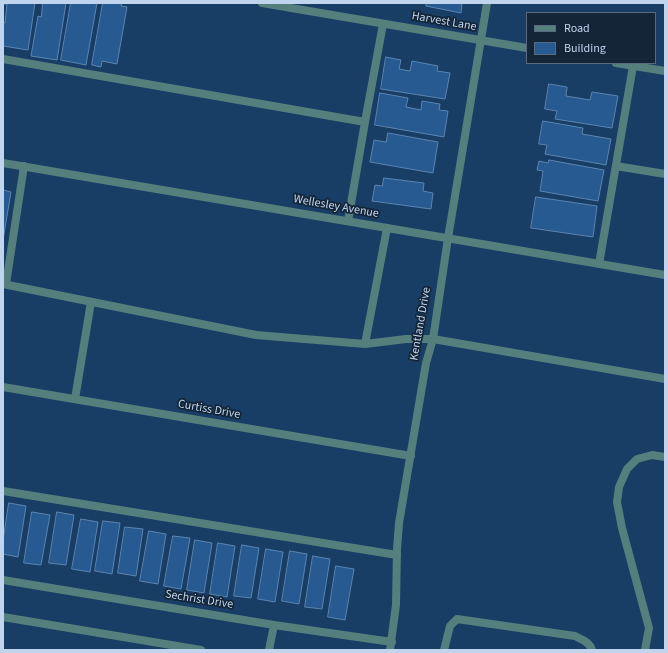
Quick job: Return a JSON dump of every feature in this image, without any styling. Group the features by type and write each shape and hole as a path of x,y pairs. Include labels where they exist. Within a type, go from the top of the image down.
{"street":[{"name":"Harvest Lane","path":"262,3 526,48"},
{"name":"Kentland Drive","path":"391,646 396,605 399,524 426,363 433,339 448,238 487,3"},
{"path":"348,221 383,24"},
{"path":"3,59 365,122"},
{"path":"622,64 665,71"},
{"path":"599,264 633,66"},
{"name":"Wellesley Avenue","path":"3,163 665,275"},
{"path":"24,166 4,284 256,335 365,344 406,339 433,339 665,379"},
{"path":"616,166 665,174"},
{"path":"365,344 387,228"},
{"path":"75,399 92,302"},
{"name":"Curtiss Drive","path":"3,387 411,456"},
{"path":"645,650 649,628 622,528 617,502 619,487 627,469 637,459 652,455 665,457"},
{"path":"3,491 397,555"},
{"name":"Sechrist Drive","path":"3,580 391,646"},
{"path":"3,618 201,650"},
{"path":"444,650 450,626 457,619 575,636 585,641 591,646 592,650"},
{"path":"269,650 274,625"}],"building":[{"path":"3,3 35,3 28,50 3,46 3,22 5,23 7,4"},
{"path":"43,3 66,3 57,60 31,56 38,16 41,17"},
{"path":"71,3 97,3 86,65 61,60"},
{"path":"103,3 122,3 121,6 127,7 117,64 102,61 101,67 92,65"},
{"path":"427,3 462,3 461,13 426,6"},
{"path":"386,57 401,60 399,69 410,71 412,61 438,66 437,71 450,73 445,99 381,89"},
{"path":"549,84 567,87 566,96 590,100 592,92 618,96 612,128 555,119 557,111 545,109"},
{"path":"380,93 408,98 406,107 421,110 422,101 440,104 439,110 448,111 444,137 375,125"},
{"path":"543,121 583,128 582,134 611,139 606,165 545,154 547,145 539,144"},
{"path":"388,133 438,142 433,173 370,162 374,140 386,142"},
{"path":"549,160 604,170 598,201 540,191 543,171 537,170 539,161 548,163"},
{"path":"384,178 424,183 423,191 433,193 431,209 372,201 375,185 382,186"},
{"path":"3,190 11,192 3,240"},
{"path":"536,197 597,206 593,237 531,228"},
{"path":"9,503 26,506 18,557 3,554 3,541"},
{"path":"32,512 50,515 41,565 24,563"},
{"path":"57,512 74,515 66,565 49,563"},
{"path":"81,519 98,522 90,572 72,569"},
{"path":"103,521 120,523 112,574 95,571"},
{"path":"125,527 143,529 136,576 118,573"},
{"path":"149,531 166,534 158,584 140,581"},
{"path":"173,536 190,538 181,589 164,586"},
{"path":"195,540 212,543 204,593 187,590"},
{"path":"218,543 235,546 227,597 210,594"},
{"path":"242,545 259,548 251,598 234,596"},
{"path":"266,549 283,552 275,602 258,599"},
{"path":"290,551 307,554 299,604 282,601"},
{"path":"313,556 330,559 322,609 305,607"},
{"path":"336,566 354,569 345,620 328,617"}]}
